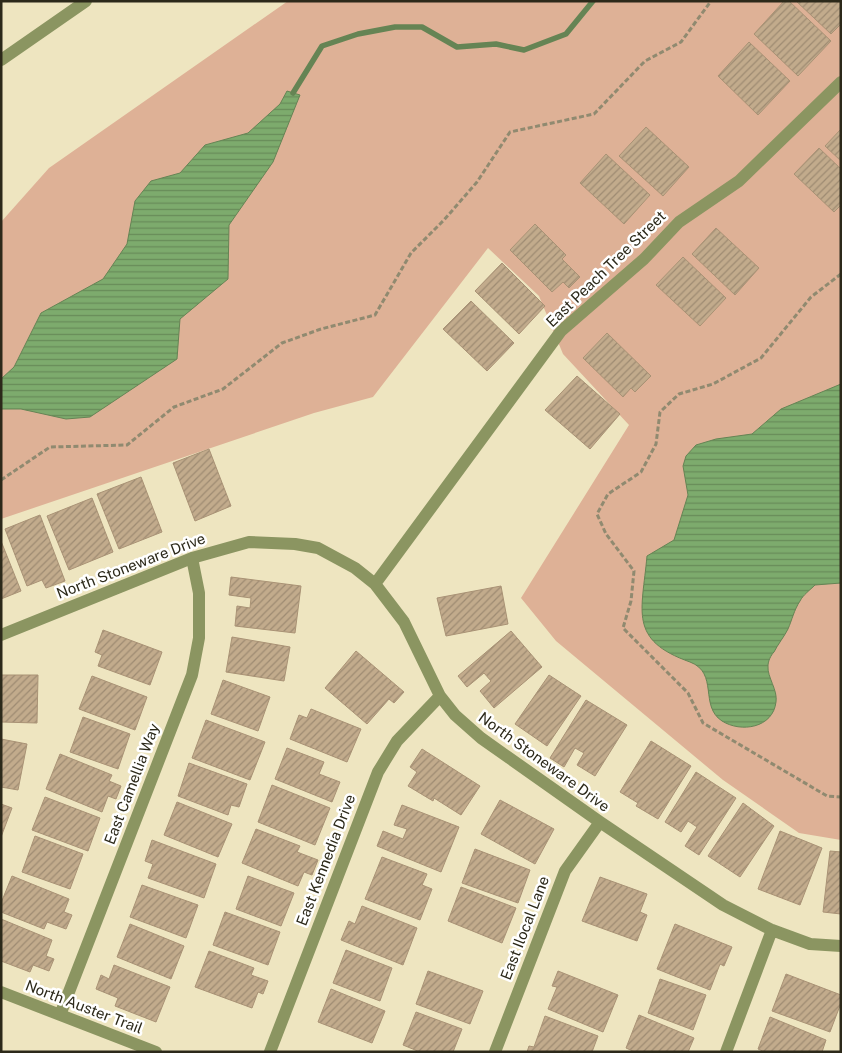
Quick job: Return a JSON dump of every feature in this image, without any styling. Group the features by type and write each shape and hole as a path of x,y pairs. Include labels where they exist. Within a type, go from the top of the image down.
{"street":[{"path":"1,60 86,1"},
{"name":"East Peach Tree Street","path":"374,584 561,331 644,259 679,222 739,181 841,82"},
{"name":"North Stoneware Drive","path":"1,635 192,558 249,542 295,544 318,548 356,568 374,584 404,622 440,696 455,715 481,738 600,822 723,905 772,930 810,944 841,946"},
{"name":"East Camellia Way","path":"60,1015 192,675 199,638 199,593 192,558"},
{"name":"East Kennedia Drive","path":"270,1052 378,772 397,741 440,696"},
{"name":"East Ilocal Lane","path":"495,1052 565,871 600,822"},
{"path":"726,1052 772,930"},
{"name":"North Auster Trail","path":"1,992 156,1052"}],"path":[{"path":"1,480 50,447 127,445 174,407 223,389 282,343 321,329 375,315 411,254 477,182 510,132 594,114 645,61 681,42 711,1"},
{"path":"841,274 811,296 761,358 713,384 679,394 660,412 656,444 641,472 608,494 596,514 606,534 634,571 631,601 623,628 688,693 703,723 827,796 841,796"}],"shaded area":[{"path":"288,1 841,1 841,840 799,833 723,780 556,641 521,598 629,425 563,354 539,296 488,248 373,397 314,413 1,519 1,222 49,168"},
{"path":"287,91 300,95 273,162 229,225 228,279 180,319 177,359 90,417 66,419 21,409 1,409 1,379 14,367 41,313 103,279 127,244 135,201 151,181 180,173 205,145 248,133 280,104"},
{"path":"841,384 841,583 815,585 798,604 788,629 769,662 768,670 776,702 774,711 769,718 755,726 738,727 730,725 715,715 709,699 707,682 699,667 656,644 648,634 643,622 642,608 647,556 674,540 688,495 683,466 686,456 696,445 716,439 752,434 781,409"}],"building":[{"path":"784,1 789,1 831,41 798,76 754,34"},
{"path":"796,1 841,1 841,24 831,34"},
{"path":"749,42 790,81 758,115 718,76"},
{"path":"646,127 689,167 663,196 619,156"},
{"path":"841,129 841,161 825,146"},
{"path":"819,148 841,169 841,205 834,212 794,174"},
{"path":"606,154 650,195 624,224 580,183"},
{"path":"535,224 566,255 562,259 580,277 569,288 563,282 552,292 510,250"},
{"path":"716,228 759,268 735,295 692,254"},
{"path":"683,257 726,298 700,326 656,285"},
{"path":"502,263 545,306 519,334 475,291"},
{"path":"471,301 514,343 487,371 443,329"},
{"path":"607,333 651,376 635,392 631,388 623,397 583,358"},
{"path":"577,376 620,414 590,449 545,410"},
{"path":"209,449 231,506 195,521 173,463"},
{"path":"141,477 162,532 119,549 97,494"},
{"path":"92,498 113,552 69,570 47,516"},
{"path":"40,515 65,581 46,588 42,580 27,586 5,529"},
{"path":"1,541 21,591 1,599"},
{"path":"231,577 301,586 295,633 235,626 237,606 250,608 251,598 229,595"},
{"path":"501,586 508,624 446,636 437,598"},
{"path":"103,630 162,652 150,685 98,666 102,655 95,652"},
{"path":"511,631 542,667 494,708 480,691 491,681 484,673 467,687 458,676"},
{"path":"232,637 290,647 284,681 226,672"},
{"path":"356,651 404,692 394,703 389,699 367,724 325,688"},
{"path":"1,675 38,675 37,723 1,722"},
{"path":"549,675 581,696 547,746 515,724"},
{"path":"92,676 147,697 135,730 79,709"},
{"path":"223,680 270,697 258,731 211,714"},
{"path":"586,700 627,725 595,776 577,765 584,753 575,748 564,767 550,758"},
{"path":"311,709 361,729 347,762 290,739 299,715 307,718"},
{"path":"83,717 130,734 118,769 70,752"},
{"path":"206,720 265,742 250,780 192,758"},
{"path":"1,739 27,744 18,790 1,787"},
{"path":"651,741 691,766 658,819 636,806 638,803 620,792"},
{"path":"287,748 324,762 319,774 340,782 332,802 275,779"},
{"path":"422,749 480,786 461,815 434,798 433,801 408,786 417,772 410,767"},
{"path":"60,754 112,775 109,781 121,786 116,799 108,796 102,812 46,789"},
{"path":"189,763 247,784 239,807 231,805 228,815 178,796"},
{"path":"696,772 736,798 699,855 685,846 697,827 688,821 681,832 665,822"},
{"path":"272,785 330,808 315,845 258,822"},
{"path":"45,797 100,818 88,851 32,830"},
{"path":"500,800 554,829 535,864 481,834"},
{"path":"177,802 232,824 218,857 164,835"},
{"path":"743,803 774,826 740,877 708,856"},
{"path":"1,804 12,808 1,837"},
{"path":"402,805 459,827 441,872 377,846 383,831 403,839 407,829 394,825"},
{"path":"256,829 300,846 297,852 318,860 312,875 304,872 298,886 242,863"},
{"path":"780,831 822,848 800,905 758,889"},
{"path":"35,836 83,854 70,889 22,872"},
{"path":"152,840 216,864 204,898 148,878 153,864 145,861"},
{"path":"475,849 530,870 518,903 462,883"},
{"path":"830,851 841,852 841,914 823,912"},
{"path":"382,857 427,874 422,885 432,889 420,920 365,899"},
{"path":"12,876 69,899 64,912 72,915 66,929 47,922 44,929 1,912 1,903"},
{"path":"248,876 294,893 281,926 236,909"},
{"path":"600,877 647,894 640,912 647,915 637,941 582,921"},
{"path":"142,885 198,905 186,938 130,917"},
{"path":"461,887 516,908 502,943 448,921"},
{"path":"362,906 417,928 403,965 341,940 349,921 355,924"},
{"path":"225,912 280,932 268,965 213,945"},
{"path":"1,919 52,940 46,956 54,959 49,971 33,965 30,972 1,961"},
{"path":"130,924 184,946 171,979 117,957"},
{"path":"675,924 732,947 724,966 720,964 710,990 657,969"},
{"path":"346,950 392,968 380,1001 333,983"},
{"path":"209,951 254,968 251,975 268,981 263,994 258,992 252,1008 195,987"},
{"path":"114,965 170,987 156,1022 115,1006 118,998 96,989 101,975 109,979"},
{"path":"428,971 483,991 470,1024 416,1004"},
{"path":"558,971 618,995 603,1032 548,1009 557,987 552,986"},
{"path":"786,974 841,995 841,1003 830,1032 772,1011"},
{"path":"660,979 706,995 693,1030 648,1013"},
{"path":"331,989 385,1011 372,1043 318,1022"},
{"path":"416,1012 462,1029 453,1052 420,1052 403,1045"},
{"path":"639,1015 694,1038 688,1052 635,1052 626,1048"},
{"path":"545,1016 598,1036 592,1052 527,1052 529,1046 534,1047"},
{"path":"770,1017 826,1040 822,1052 765,1052 758,1049"}],"waterway":[{"path":"293,93 322,46 358,34 395,27 422,27 457,47 496,44 524,50 566,34 593,1"}]}
